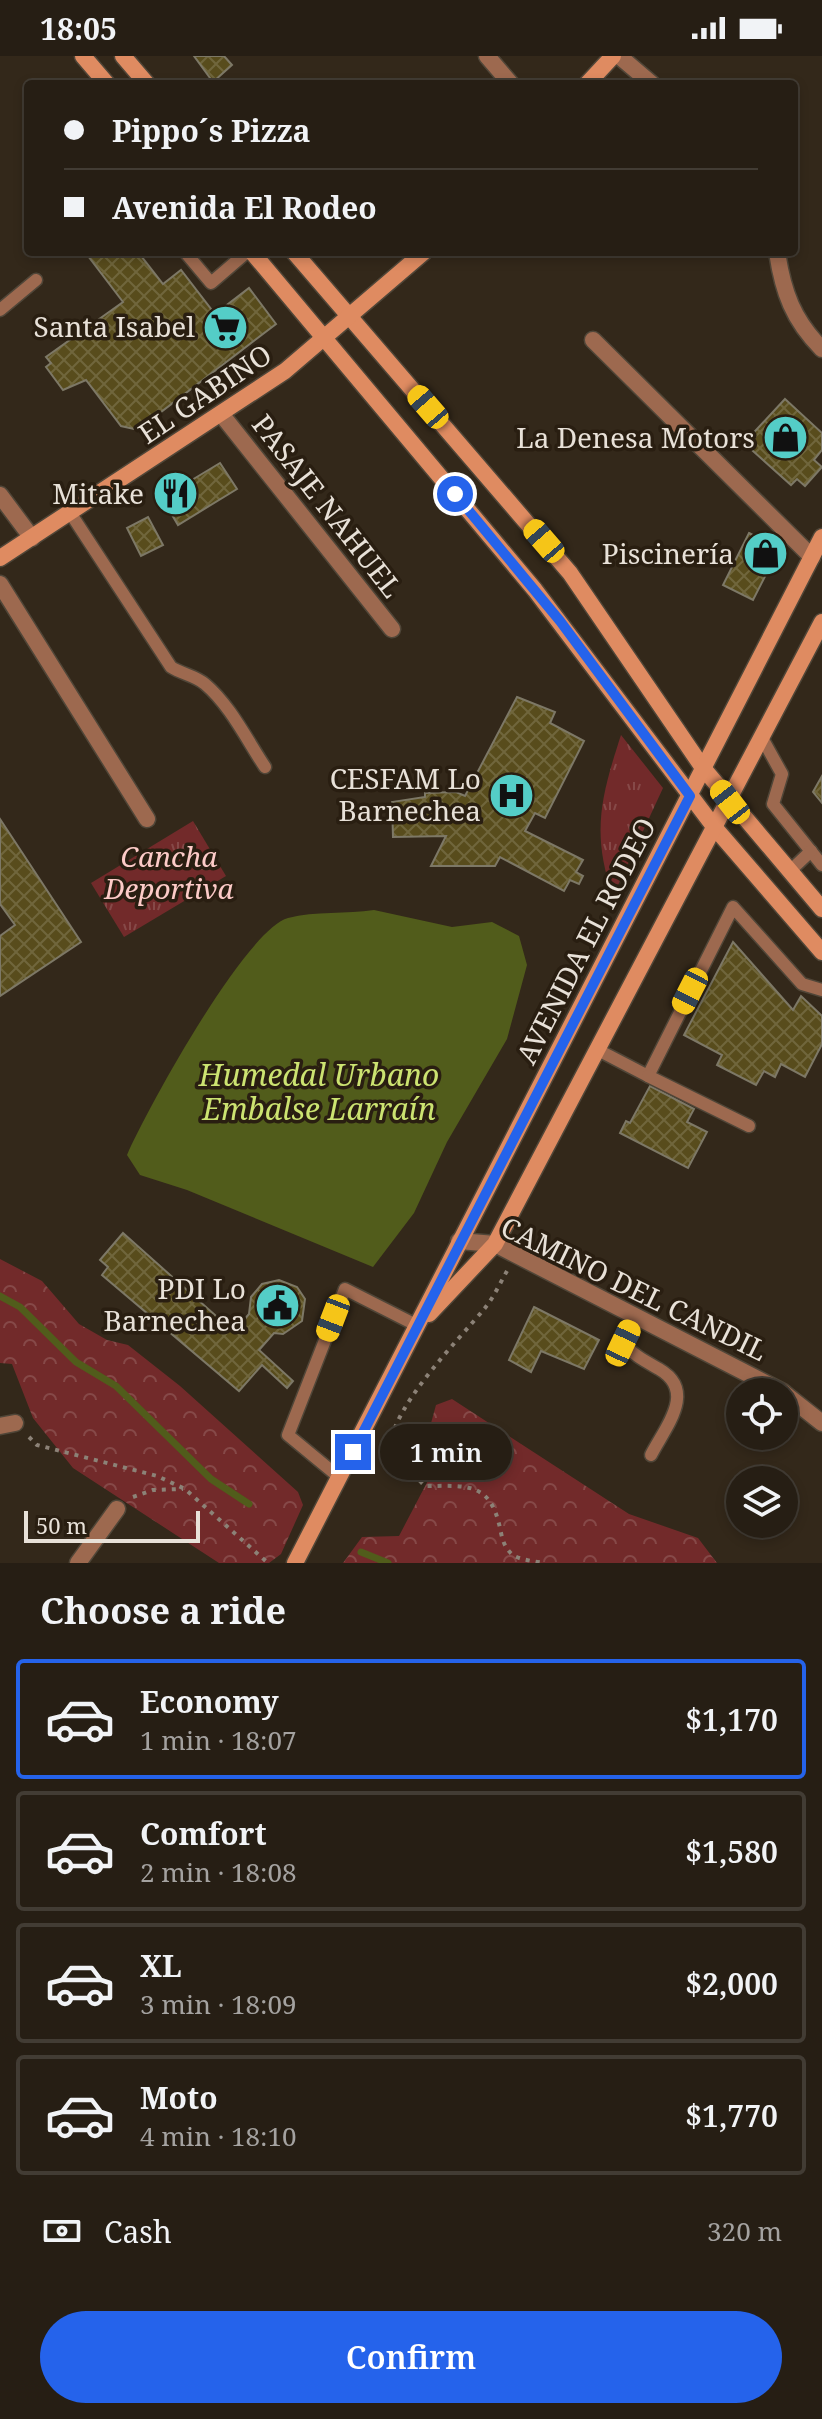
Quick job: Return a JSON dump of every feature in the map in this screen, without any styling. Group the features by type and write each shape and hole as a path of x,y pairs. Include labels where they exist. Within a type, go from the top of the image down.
{"main road":[{"path":"83,56 104,80"},
{"path":"123,56 144,80"},
{"path":"591,80 613,56"},
{"path":"253,256 326,339 560,621 715,828 822,952"},
{"path":"297,256 570,573 703,768 822,909"},
{"name":"EL GABINO","path":"0,558 222,415 326,339 420,256"},
{"name":"AVENIDA EL RODEO","path":"295,1563 822,537"},
{"name":"AVENIDA EL RODEO","path":"418,1326 495,1244 822,622"}],"street":[{"path":"487,56 508,80"},
{"path":"619,56 647,80"},
{"path":"778,256 789,305 803,329 822,349"},
{"path":"593,340 812,557"},
{"name":"PASAJE NAHUEL","path":"222,415 392,629"},
{"path":"0,495 32,538"},
{"path":"0,584 147,819"},
{"name":"CAMINO DEL CANDIL","path":"459,1241 495,1244 756,1378"},
{"name":"CAMINO DEL CANDIL","path":"798,1404 822,1423"},
{"path":"78,1563 117,1509"}],"lane":[{"path":"188,256 211,283 244,256"},
{"path":"0,310 36,280"},
{"path":"71,514 171,667 185,676 202,681 216,694 265,767"},
{"path":"762,738 782,774 773,804 822,865"},
{"path":"790,871 811,851"},
{"path":"648,1076 733,907 802,984 822,990"},
{"path":"598,1050 749,1126"},
{"path":"340,1478 288,1435 345,1289 418,1326"},
{"path":"636,1316 623,1343 631,1353 673,1377 678,1390 676,1407 651,1455"}],"path":[{"path":"517,1255 487,1305 428,1375 390,1435 389,1450 425,1486 472,1487 488,1497 496,1510 504,1545 515,1557 543,1563"},
{"path":"8,1425 37,1445 157,1476 185,1489 268,1563"},
{"path":"117,1509 139,1493 185,1489"}],"green space":[{"path":"621,735 663,788 613,896 602,853 601,815 608,777"},
{"name":"Cancha Deportiva","path":"193,821 226,876 124,937 91,883"},
{"path":"0,1259 42,1281 79,1324 107,1340 128,1345 180,1386 298,1492 303,1505 281,1554 269,1563 219,1563 73,1468 33,1418 12,1364 0,1363"},
{"path":"452,1399 629,1514 698,1538 717,1563 343,1563 362,1537 399,1536 433,1471 422,1456 436,1405"}],"water":[{"name":"Humedal Urbano Embalse Larraín","path":"374,910 452,927 492,922 519,936 527,965 507,1039 447,1142 414,1213 373,1267 187,1190 140,1175 127,1155 198,1024 247,954 270,930 288,918 298,916"}],"building":[{"path":"194,56 224,56 232,65 212,80"},
{"path":"88,256 141,256 163,284 181,270 215,314 249,288 276,324 144,425 134,429 121,426 86,380 63,390 46,367 51,363 46,357 123,302"},
{"name":"La Denesa Motors","path":"785,399 822,433 822,450 814,460 822,467 805,486 797,479 791,485 744,443"},
{"path":"220,463 237,489 178,525 162,498"},
{"path":"148,517 163,545 141,556 127,528"},
{"path":"749,533 779,549 753,600 723,585"},
{"name":"CESFAM Lo Barnechea","path":"517,697 555,712 550,723 584,741 545,818 535,813 525,831 583,860 576,872 583,876 579,884 570,880 564,891 500,857 495,866 431,866 446,836 393,837 392,802 425,797 425,793 456,792 465,796"},
{"path":"822,776 822,803 813,792"},
{"path":"0,819 81,942 0,996 0,936 15,925 0,904"},
{"path":"733,942 793,1010 801,996 822,1016 822,1044 805,1077 781,1064 775,1077 764,1071 756,1085 717,1065 722,1055 684,1035"},
{"path":"650,1086 694,1109 687,1122 707,1132 688,1168 620,1133 626,1121 630,1123"},
{"path":"123,1233 234,1332 249,1314 251,1297 262,1284 279,1280 297,1287 305,1299 302,1321 283,1334 274,1333 259,1350 293,1381 287,1388 262,1365 239,1391 102,1275 108,1267 100,1260"},
{"path":"534,1307 599,1340 584,1369 541,1351 531,1372 509,1360"}],"waterway":[{"path":"0,1296 20,1307 76,1362 116,1386 211,1479 249,1504"},
{"path":"361,1552 388,1563"}],"place":[{"name":"Santa Isabel","path":"226,327"},
{"name":"La Denesa Motors","path":"786,438"},
{"name":"Mitake","path":"175,494"},
{"name":"Piscinería","path":"765,554"},
{"name":"CESFAM Lo Barnechea","path":"512,795"},
{"name":"PDI Lo Barnechea","path":"277,1305"}],"route":[{"path":"353,1452 690,796 560,621 455,494"}]}
